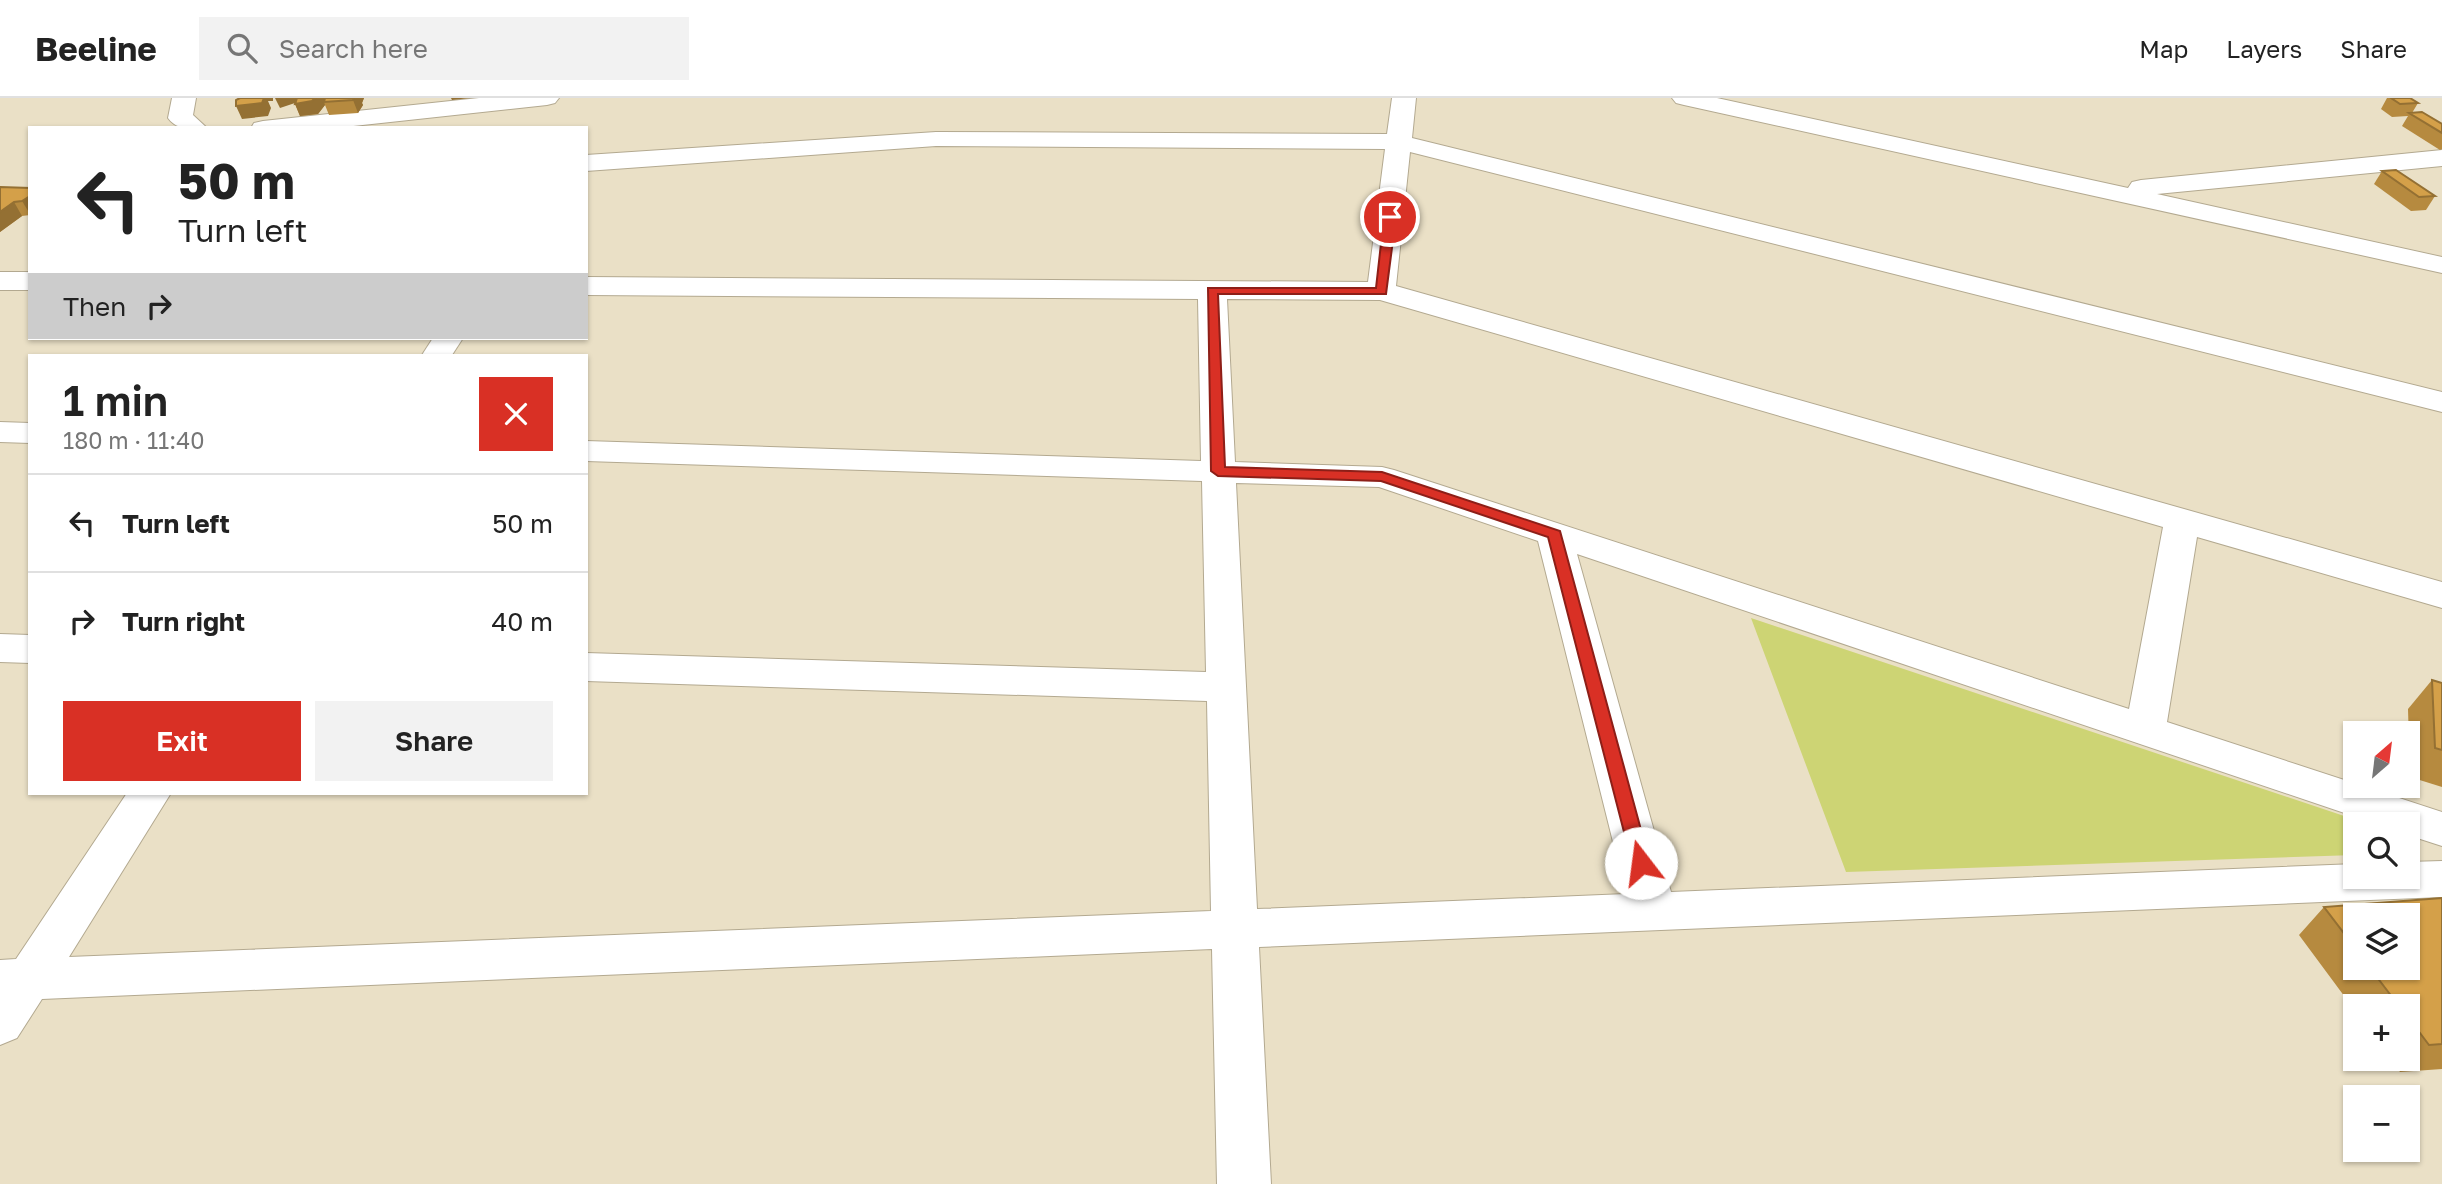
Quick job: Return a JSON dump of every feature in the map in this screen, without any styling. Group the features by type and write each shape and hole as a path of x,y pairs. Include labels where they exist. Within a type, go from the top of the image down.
{"street":[{"path":"184,98 180,118 192,126"},
{"path":"277,126 434,104 547,98"},
{"path":"1381,291 1404,98"},
{"path":"1684,98 2442,265"},
{"path":"588,163 936,139 1399,142 2442,402"},
{"path":"2106,191 2442,158"},
{"path":"0,281 28,281"},
{"path":"588,286 1381,291 2442,595"},
{"path":"1212,290 1244,1184"},
{"path":"0,432 28,433"},
{"path":"588,451 1382,477 2440,832"},
{"path":"2145,731 2182,520"},
{"path":"1554,534 1654,913"},
{"path":"0,648 28,649"},
{"path":"588,667 1226,687"},
{"path":"0,1023 14,980 149,795"},
{"path":"14,980 2442,879"}],"green space":[{"path":"1751,618 2343,816 2343,855 1846,872"}],"building":[{"path":"264,98 262,103 236,106 236,100"},
{"path":"297,98 315,98 295,104"},
{"path":"325,98 354,98 324,102"},
{"path":"2391,98 2410,98 2418,103 2400,104"},
{"path":"2422,112 2442,124 2442,133 2409,113"},
{"path":"2396,170 2435,196 2419,197 2382,171"},
{"path":"0,187 28,188 28,197 14,202 0,212"},
{"path":"2432,680 2442,683 2442,750 2435,748"},
{"path":"2442,898 2442,1044 2429,1045 2420,1033 2420,994 2390,994 2379,980 2420,980 2420,903 2376,903"},
{"path":"2343,906 2343,932 2324,907"}],"route":[{"path":"1390,217 1381,291 1212,290 1218,471 1382,477 1554,534 1641,863"}]}
